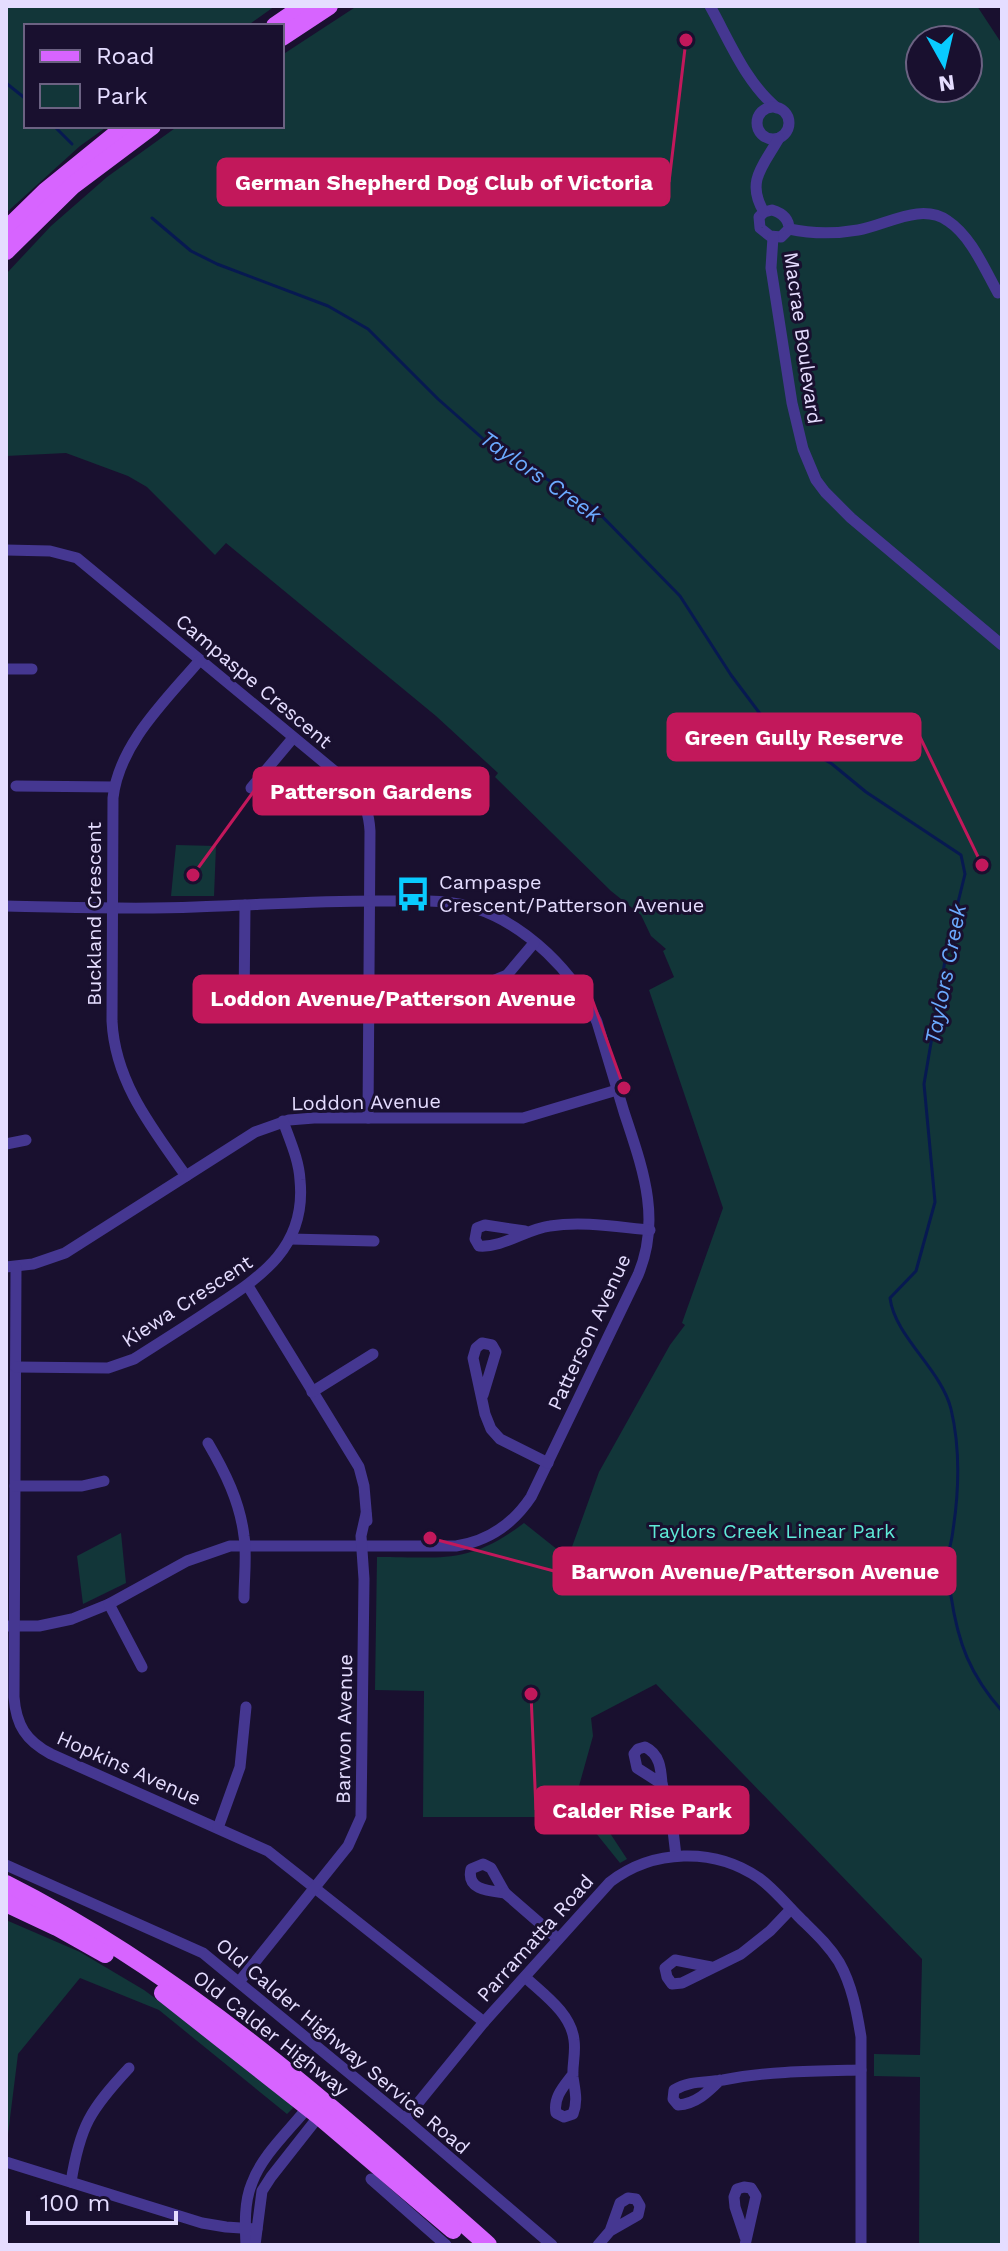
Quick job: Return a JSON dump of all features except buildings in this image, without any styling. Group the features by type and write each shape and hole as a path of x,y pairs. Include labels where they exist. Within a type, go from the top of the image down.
{"main road":[{"path":"278,24 304,6"},
{"path":"284,36 329,6"},
{"path":"6,230 46,191 124,128"},
{"path":"6,251 72,186 149,128"},
{"name":"Old Calder Highway","path":"6,1884 141,1963 238,2033 470,2245"},
{"name":"Old Calder Highway","path":"6,1906 57,1927 143,1979 317,2108 488,2245"}],"street":[{"path":"710,6 756,92 757,126 763,135 766,158"},
{"path":"748,74 766,99 784,111 789,122 785,134 766,158 755,185 757,201 764,212"},
{"path":"759,115 767,108 777,108"},
{"path":"763,135 770,139 779,138"},
{"path":"772,210 789,222 784,236 765,234 760,228 759,217 764,212 772,210"},
{"path":"789,229 832,233 880,225 916,213 938,215 963,235 998,293"},
{"name":"Macrae Boulevard","path":"773,237 771,268 792,403 803,449 816,480 851,518 1002,645"},
{"name":"Campaspe Crescent","path":"6,550 50,551 77,558 355,788 364,802 370,831 368,1118"},
{"name":"Buckland Crescent","path":"186,1176 143,1114 120,1069 112,1021 114,787 131,747 200,660"},
{"path":"6,669 32,669"},
{"path":"251,788 293,738"},
{"path":"16,786 114,787"},
{"name":"Patterson Avenue","path":"6,906 194,908 370,901 439,902 471,907 506,923 534,943 566,973 587,1000 597,1022 647,1185 650,1230 638,1275 548,1463 523,1509 513,1520 488,1536 456,1546 245,1545 204,1553 109,1604 72,1619 39,1626 10,1626"},
{"path":"244,1009 245,905"},
{"path":"507,975 534,943"},
{"name":"Loddon Avenue","path":"11,1267 33,1264 65,1253 255,1132 283,1121 314,1118 523,1118 617,1090"},
{"name":"Kiewa Crescent","path":"16,1367 117,1367 248,1286 269,1269 290,1239 299,1205 300,1180 283,1121"},
{"path":"6,1144 26,1140"},
{"path":"525,1231 583,1224 650,1230"},
{"path":"290,1239 374,1241"},
{"name":"Hopkins Avenue","path":"11,1267 16,1367 10,1626 15,1710 20,1726 30,1741 51,1754 268,1851 484,2022"},
{"name":"Barwon Avenue","path":"239,1982 348,1846 361,1817 366,1514 359,1467 248,1286"},
{"path":"312,1392 373,1354"},
{"path":"483,1395 485,1414 494,1434 509,1445 548,1463"},
{"path":"208,1443 233,1492 245,1545 244,1598"},
{"path":"15,1486 82,1486 104,1481"},
{"path":"109,1604 142,1667"},
{"path":"218,1828 238,1778 246,1707"},
{"path":"662,1784 669,1804 676,1856"},
{"name":"Parramatta Road","path":"405,2119 484,2022 600,1892 619,1876 644,1863 676,1856 714,1858 737,1866 765,1883 827,1945 840,1963 856,2006 861,2037 861,2245"},
{"name":"Old Calder Highway Service Road","path":"6,1865 194,1947 405,2119 552,2245"},
{"path":"505,1893 558,1939"},
{"path":"711,1967 753,1946 791,1909"},
{"path":"525,1977 571,2026 576,2060 573,2074"},
{"path":"71,2182 85,2122 129,2068"},
{"path":"720,2080 759,2073 861,2070"},
{"path":"246,2245 266,2184 317,2108"},
{"path":"6,2162 202,2223 251,2228"},
{"path":"371,2179 446,2245"},
{"path":"251,2228 255,2245"},
{"path":"598,2245 610,2231"}],"green space":[{"path":"6,6 275,6 250,24 24,24 24,128 105,128 80,146 6,213"},
{"name":"Taylors Creek Linear Park","path":"357,6 977,6 1002,44 1002,2245 919,2245 920,2077 874,2076 874,2054 920,2055 922,1959 656,1684 591,1718 593,1736 579,1786 627,1859 620,1863 583,1817 423,1817 424,1691 375,1690 377,1557 454,1556 487,1546 524,1523 568,1558 599,1472 670,1345 685,1325 682,1323 723,1208 649,990 674,977 663,951 666,949 651,936 641,915 611,891 495,777 498,773 436,716 226,543 215,555 147,487 128,476 66,453 6,456 6,274 51,226 107,177 175,128 284,128 284,54"},
{"path":"176,845 216,846 214,896 171,896"},
{"path":"121,1533 126,1583 83,1604 77,1556"},
{"path":"6,1920 80,1952 144,1990 286,2094 293,2108 287,2114 159,2010 80,1978 18,2054 6,2150"}],"waterway":[{"name":"Taylors Creek","path":"6,83 24,97"},
{"name":"Taylors Creek","path":"56,128 72,144"},
{"name":"Taylors Creek","path":"152,218 191,251 328,306 368,329 438,399 489,444 593,507 680,596 731,675 770,727 832,764 866,792 961,855 965,874 948,943 924,1084 935,1202 916,1271 890,1298 900,1326 938,1380 951,1409 956,1438 957,1485 947,1562 948,1581 957,1629 967,1658 1002,1711"}],"place":[{"name":"German Shepherd Dog Club of Victoria","path":"686,40"},
{"name":"Green Gully Reserve","path":"982,865"},
{"name":"Patterson Gardens","path":"193,875"},
{"name":"Campaspe Crescent/Patterson Avenue","path":"413,894"},
{"name":"Loddon Avenue/Patterson Avenue","path":"624,1088"},
{"name":"Barwon Avenue/Patterson Avenue","path":"430,1538"},
{"name":"Calder Rise Park","path":"531,1694"}]}
